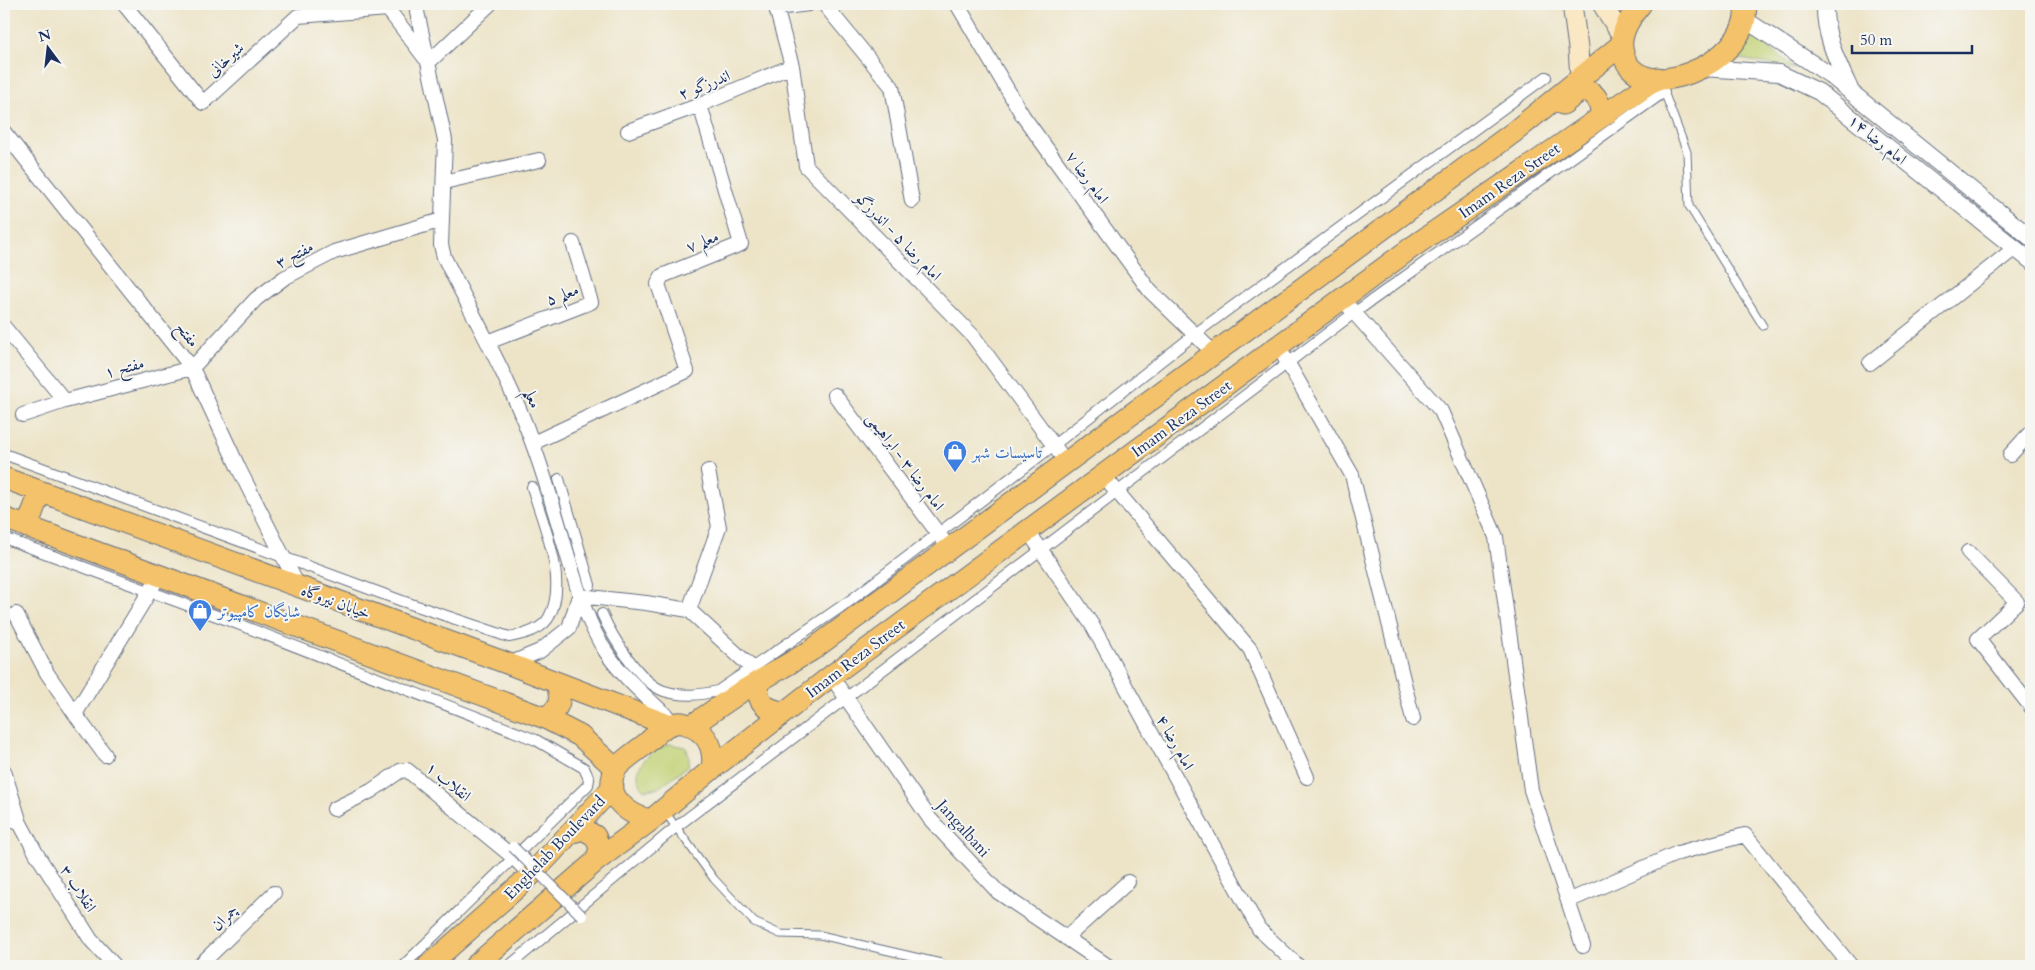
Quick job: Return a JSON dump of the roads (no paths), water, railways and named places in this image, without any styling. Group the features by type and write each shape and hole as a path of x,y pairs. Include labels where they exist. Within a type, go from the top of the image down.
{"main road":[{"path":"1572,4 1580,79"},
{"path":"1602,4 1622,41"},
{"path":"1641,4 1630,18 1622,41 1623,55 1627,64 1635,72 1661,85 1702,68 1722,55 1735,40 1747,9"},
{"name":"Imam Reza Street","path":"678,725 757,676 812,650 943,541 1066,462 1514,132 1580,79 1622,41"},
{"name":"Imam Reza Street","path":"657,815 783,712 1103,475 1283,355 1348,306 1411,248 1601,116 1661,85"},
{"path":"1514,132 1551,113 1579,92 1588,91 1596,97 1601,106 1601,116"},
{"name":"خیابان نیروگاه","path":"4,478 509,664 558,684 678,725"},
{"path":"28,527 40,492"},
{"path":"4,518 155,584 544,718 580,736 615,778 620,804 626,810 642,819 657,815"},
{"path":"757,676 757,694 762,704 772,710 783,712"},
{"path":"544,718 556,710 561,697 558,684"},
{"path":"678,725 698,729 708,740 713,754 712,769"},
{"name":"Enghelab Boulevard","path":"428,966 532,874 570,833 615,778 678,725"},
{"name":"Enghelab Boulevard","path":"475,966 596,861 657,815"},
{"path":"570,833 583,829 595,836 600,848 596,861"}],"street":[{"name":"شیرخانی","path":"124,4 203,102 298,16 386,6"},
{"name":"معلم","path":"418,4 417,12 445,140 441,245 444,258 488,342 533,442 579,596 606,652 630,682 678,725"},
{"path":"386,6 428,63 490,4"},
{"path":"776,6 808,4"},
{"path":"824,4 892,87 912,201"},
{"name":"امام رضا ۷","path":"957,4 1028,124 1150,291 1214,353"},
{"path":"1825,4 1827,34 1837,62 1852,93"},
{"name":"امام رضا ۵ - اندرزگو","path":"776,6 792,66 806,166 973,336 1066,462"},
{"name":"امام رضا ۱۴","path":"1747,9 2031,238"},
{"name":"اندرزگو ۲","path":"628,131 700,105 792,66"},
{"name":"امام رضا ۱۴","path":"1702,68 1779,74 1819,92 2031,261"},
{"path":"943,541 1054,445 1194,334 1546,76"},
{"path":"1583,946 1531,790 1496,537 1441,411 1348,306 1661,85"},
{"name":"معلم ۷","path":"533,442 687,371 658,284 662,276 741,244 700,105"},
{"name":"مفتح","path":"4,132 192,368 239,469 299,588"},
{"path":"444,182 539,160"},
{"name":"مفتح ۳","path":"192,368 256,299 284,278 334,252 442,220"},
{"name":"معلم ۵","path":"488,342 592,302 573,243"},
{"path":"1870,363 2015,248"},
{"path":"4,327 64,401"},
{"path":"508,966 676,827 1117,492 1283,355 1352,475 1414,719"},
{"name":"مفتح ۱","path":"23,415 64,401 192,368"},
{"name":"امام رضا ۳ - ابراهیمی","path":"835,395 943,541"},
{"path":"2010,454 2031,432"},
{"path":"4,454 402,601 509,638 540,627 549,618 557,598 554,562 532,487"},
{"path":"689,610 719,527 708,471"},
{"path":"1103,475 1250,648 1307,777"},
{"path":"559,479 590,585"},
{"name":"امام رضا ۴","path":"1028,531 1092,625 1259,930 1298,966"},
{"path":"4,538 155,584 234,623 536,740 584,768 589,779 588,785 513,852 403,966"},
{"path":"1968,552 2017,602 1978,639 2031,707"},
{"path":"75,714 155,584"},
{"path":"509,664 540,651 569,628 579,596 646,603 689,610 757,676 718,691 695,696 664,691 656,687 628,658 617,644 602,614"},
{"path":"16,614 47,673 106,755"},
{"name":"Jangalbani","path":"831,676 930,820 998,892 1108,966"},
{"name":"انقلاب ۱","path":"334,809 371,790 400,771 407,770 513,852 532,874"},
{"name":"انقلاب ۳","path":"4,771 20,823 36,853 91,940 115,966"},
{"path":"4,818 20,823"},
{"path":"1568,901 1678,853 1745,835 1851,966"},
{"path":"513,852 582,916"},
{"path":"1066,938 1128,882"},
{"name":"چمران","path":"199,966 274,893"}],"lane":[{"path":"1661,85 1687,152 1689,206 1763,326"},
{"path":"657,815 676,827 714,879 754,922 780,934 820,935 942,963"}],"place":[{"name":"تاسیسات شهر","path":"955,473"},
{"name":"شایگان کامپیوتر","path":"200,632"}]}
